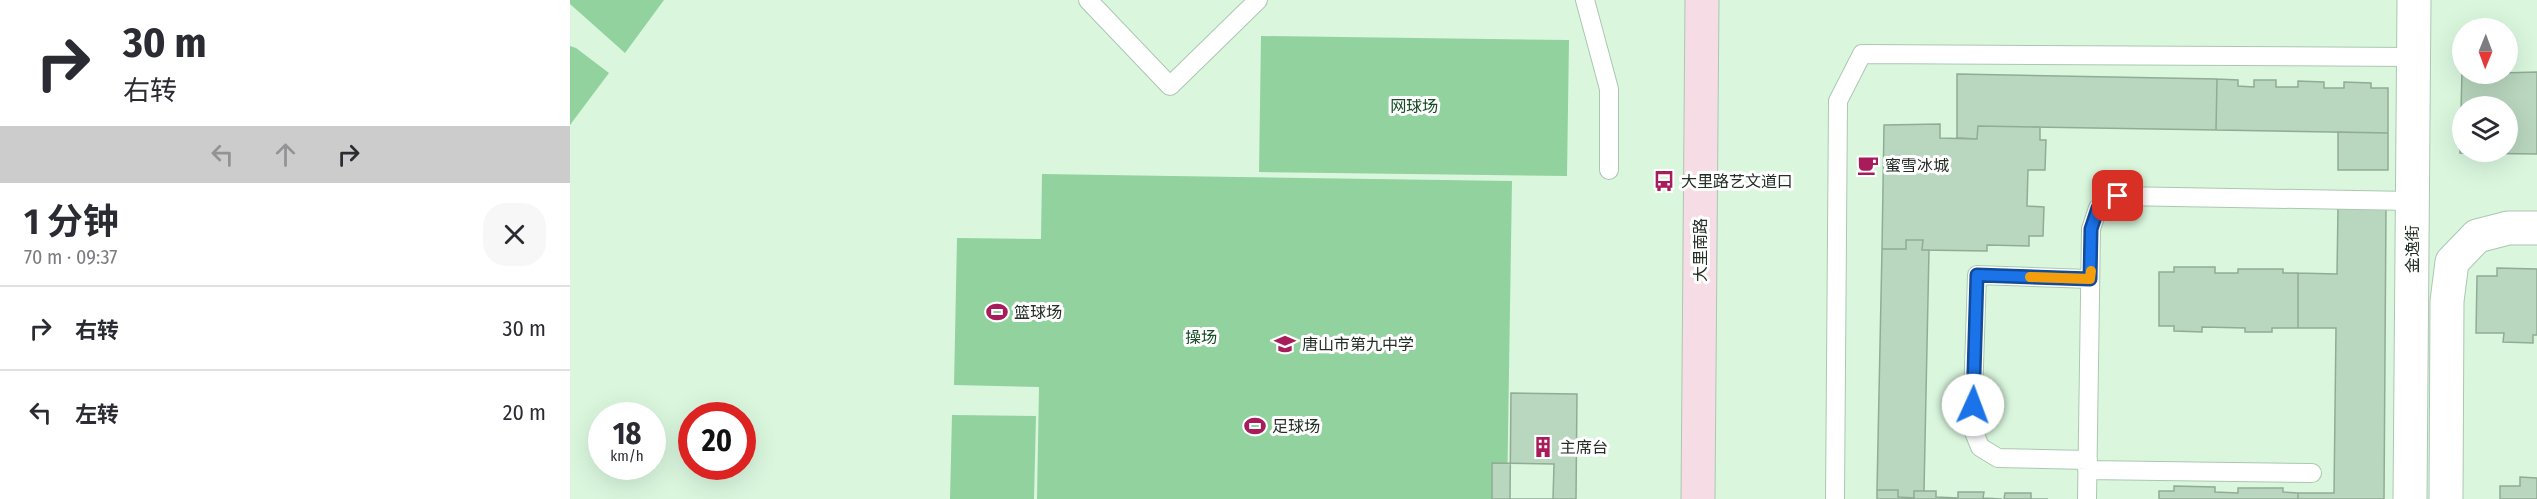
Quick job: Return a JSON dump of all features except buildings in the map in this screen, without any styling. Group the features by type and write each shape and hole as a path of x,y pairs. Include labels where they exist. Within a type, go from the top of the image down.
{"main road":[{"name":"大里南路","path":"1698,499 1702,0"}],"street":[{"name":"金逸街","path":"2410,499 2414,0"},
{"path":"2446,499 2447,301 2452,262 2477,236 2508,228 2537,228"}],"lane":[{"path":"1088,0 1170,86 1258,0"},
{"path":"1585,0 1609,89 1609,170"},
{"path":"1835,499 1838,101 1862,54 2414,57"},
{"path":"2087,499 2091,229 2098,208 2118,196 2412,201"},
{"path":"2090,279 1977,275 1972,427 1980,447 1998,458 2088,465 2312,473"}],"green space":[{"path":"570,0 664,0 625,53 570,4"},
{"name":"网球场","path":"1261,36 1569,40 1567,176 1259,172"},
{"path":"570,46 609,73 570,125"},
{"name":"操场","path":"1042,174 1512,181 1507,499 1037,499 1039,387 954,385 957,238 1041,239"},
{"path":"952,415 1036,416 1034,499 950,499"}],"slow traffic":[{"path":"2030,277 2090,279 2091,271"}],"place":[{"name":"蜜雪冰城","path":"1868,165"},
{"name":"大里路艺文道口","path":"1664,181"},
{"name":"篮球场","path":"997,312"},
{"name":"唐山市第九中学","path":"1285,344"},
{"name":"足球场","path":"1255,426"},
{"name":"主席台","path":"1543,447"}],"route":[{"path":"1973,405 1977,275 2090,279 2091,229 2098,208 2118,196"}]}
